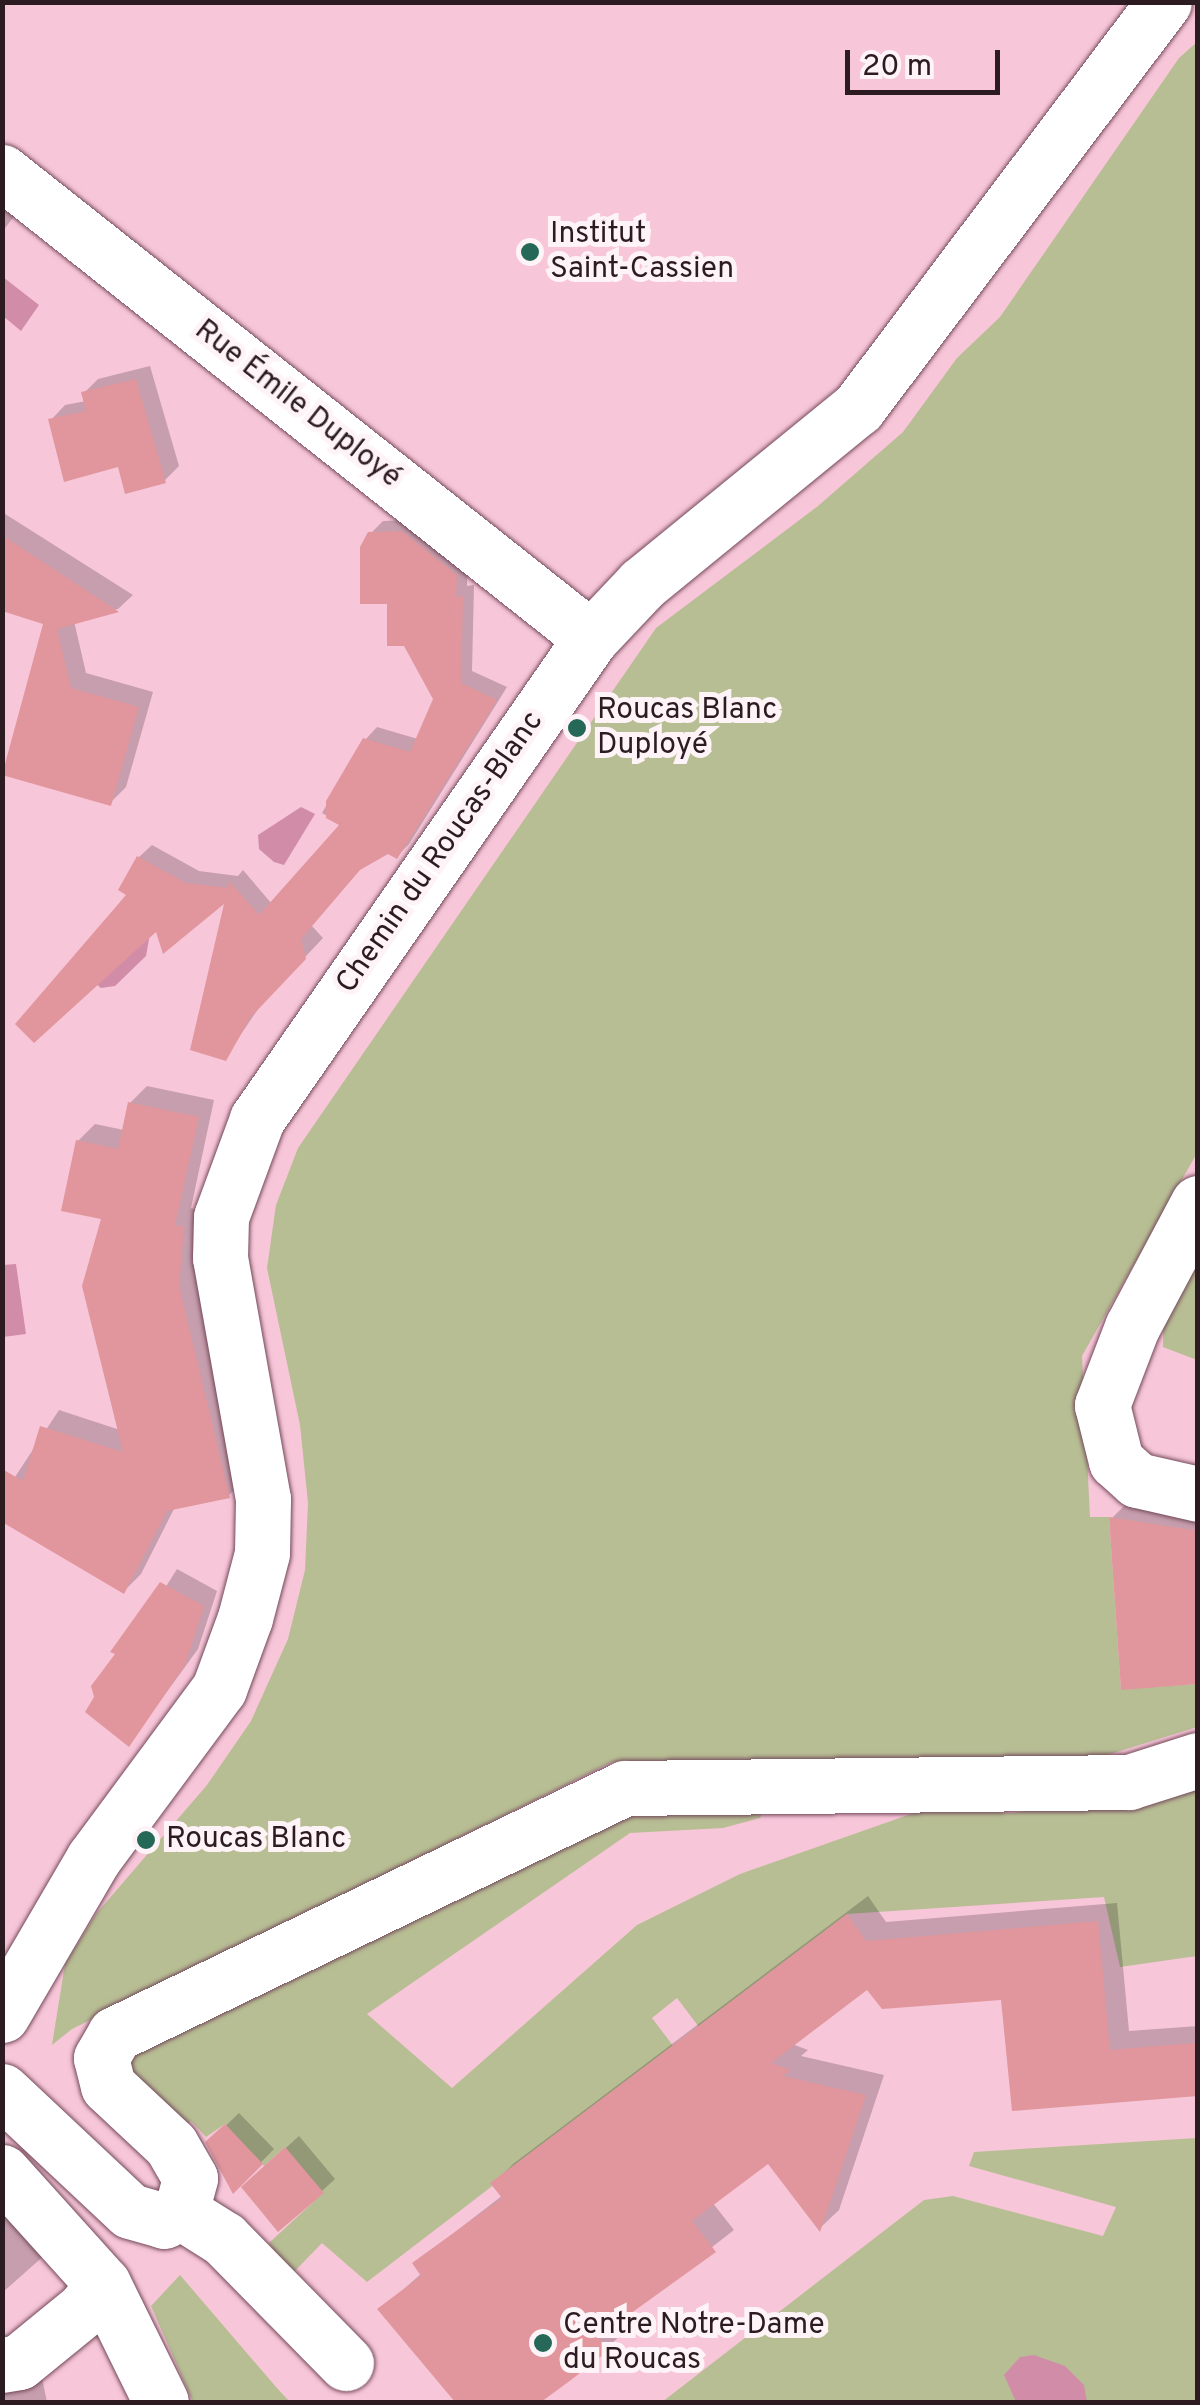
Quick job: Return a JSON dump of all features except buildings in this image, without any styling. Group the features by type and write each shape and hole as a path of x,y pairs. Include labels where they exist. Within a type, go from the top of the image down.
{"street":[{"name":"Chemin du Roucas-Blanc","path":"2,2015 92,1859 219,1689 262,1553 263,1500 220,1258 221,1217 239,1162 282,1079 591,638 642,584 858,408 1164,2"},
{"name":"Rue Émile Duployé","path":"2,172 591,638"},
{"path":"1198,1203 1132,1327 1102,1405 1116,1460 1137,1480 1198,1494"},
{"path":"181,2212 190,2195 184,2162 108,2086 101,2058 115,2034 625,1788 1129,1782 1198,1760"},
{"name":"Chemin du Roucas-Blanc","path":"2,1934 92,1859"},
{"path":"2,2091 130,2211 146,2221 181,2212 224,2239 346,2364"},
{"path":"2,2172 103,2284 161,2402"},
{"path":"2,2365 19,2362 84,2309 103,2284"}],"green space":[{"path":"1197,42 1197,1153 1082,1356 1090,1517 1109,1517 1121,1689 1197,1684 1197,1727 1104,1756 612,1762 72,2029 52,2045 65,1964 96,1914 207,1785 251,1721 288,1639 305,1570 308,1503 300,1425 267,1268 276,1205 298,1148 656,628 818,506 903,432 957,358 1000,317 1179,58"},
{"path":"1197,1256 1197,1360 1163,1347 1164,1302"},
{"path":"1197,1789 1197,1956 1120,1967 1104,1897 847,1914 699,2027 677,1998 652,2018 674,2047 367,2282 322,2243 291,2275 269,2243 323,2193 285,2147 264,2166 225,2124 206,2137 191,2121 178,2134 136,2090 128,2055 623,1811 765,1808 760,1818 723,1828 630,1833 367,2014 452,2088 637,1925 740,1874 928,1808 1012,1813"},
{"path":"1197,2138 1197,2402 662,2402 924,2200 953,2196 1103,2236 1116,2207 969,2166 974,2152"},
{"path":"180,2275 290,2402 193,2402 151,2306"}],"shaded area":[{"path":"3,277 39,305 21,331 3,316"},
{"path":"301,807 315,814 284,865 274,862 259,849 258,835"},
{"path":"125,908 149,939 146,956 115,986 101,988 82,972"},
{"path":"16,1264 26,1334 3,1337 3,1265"},
{"path":"1034,2355 1065,2366 1084,2385 1087,2402 1016,2402 1004,2375 1020,2357"}],"place":[{"name":"Institut Saint-Cassien","path":"530,252"},
{"name":"Roucas Blanc Duployé","path":"577,728"},
{"name":"Roucas Blanc","path":"146,1840"},
{"name":"Centre Notre-Dame du Roucas","path":"543,2343"}]}
